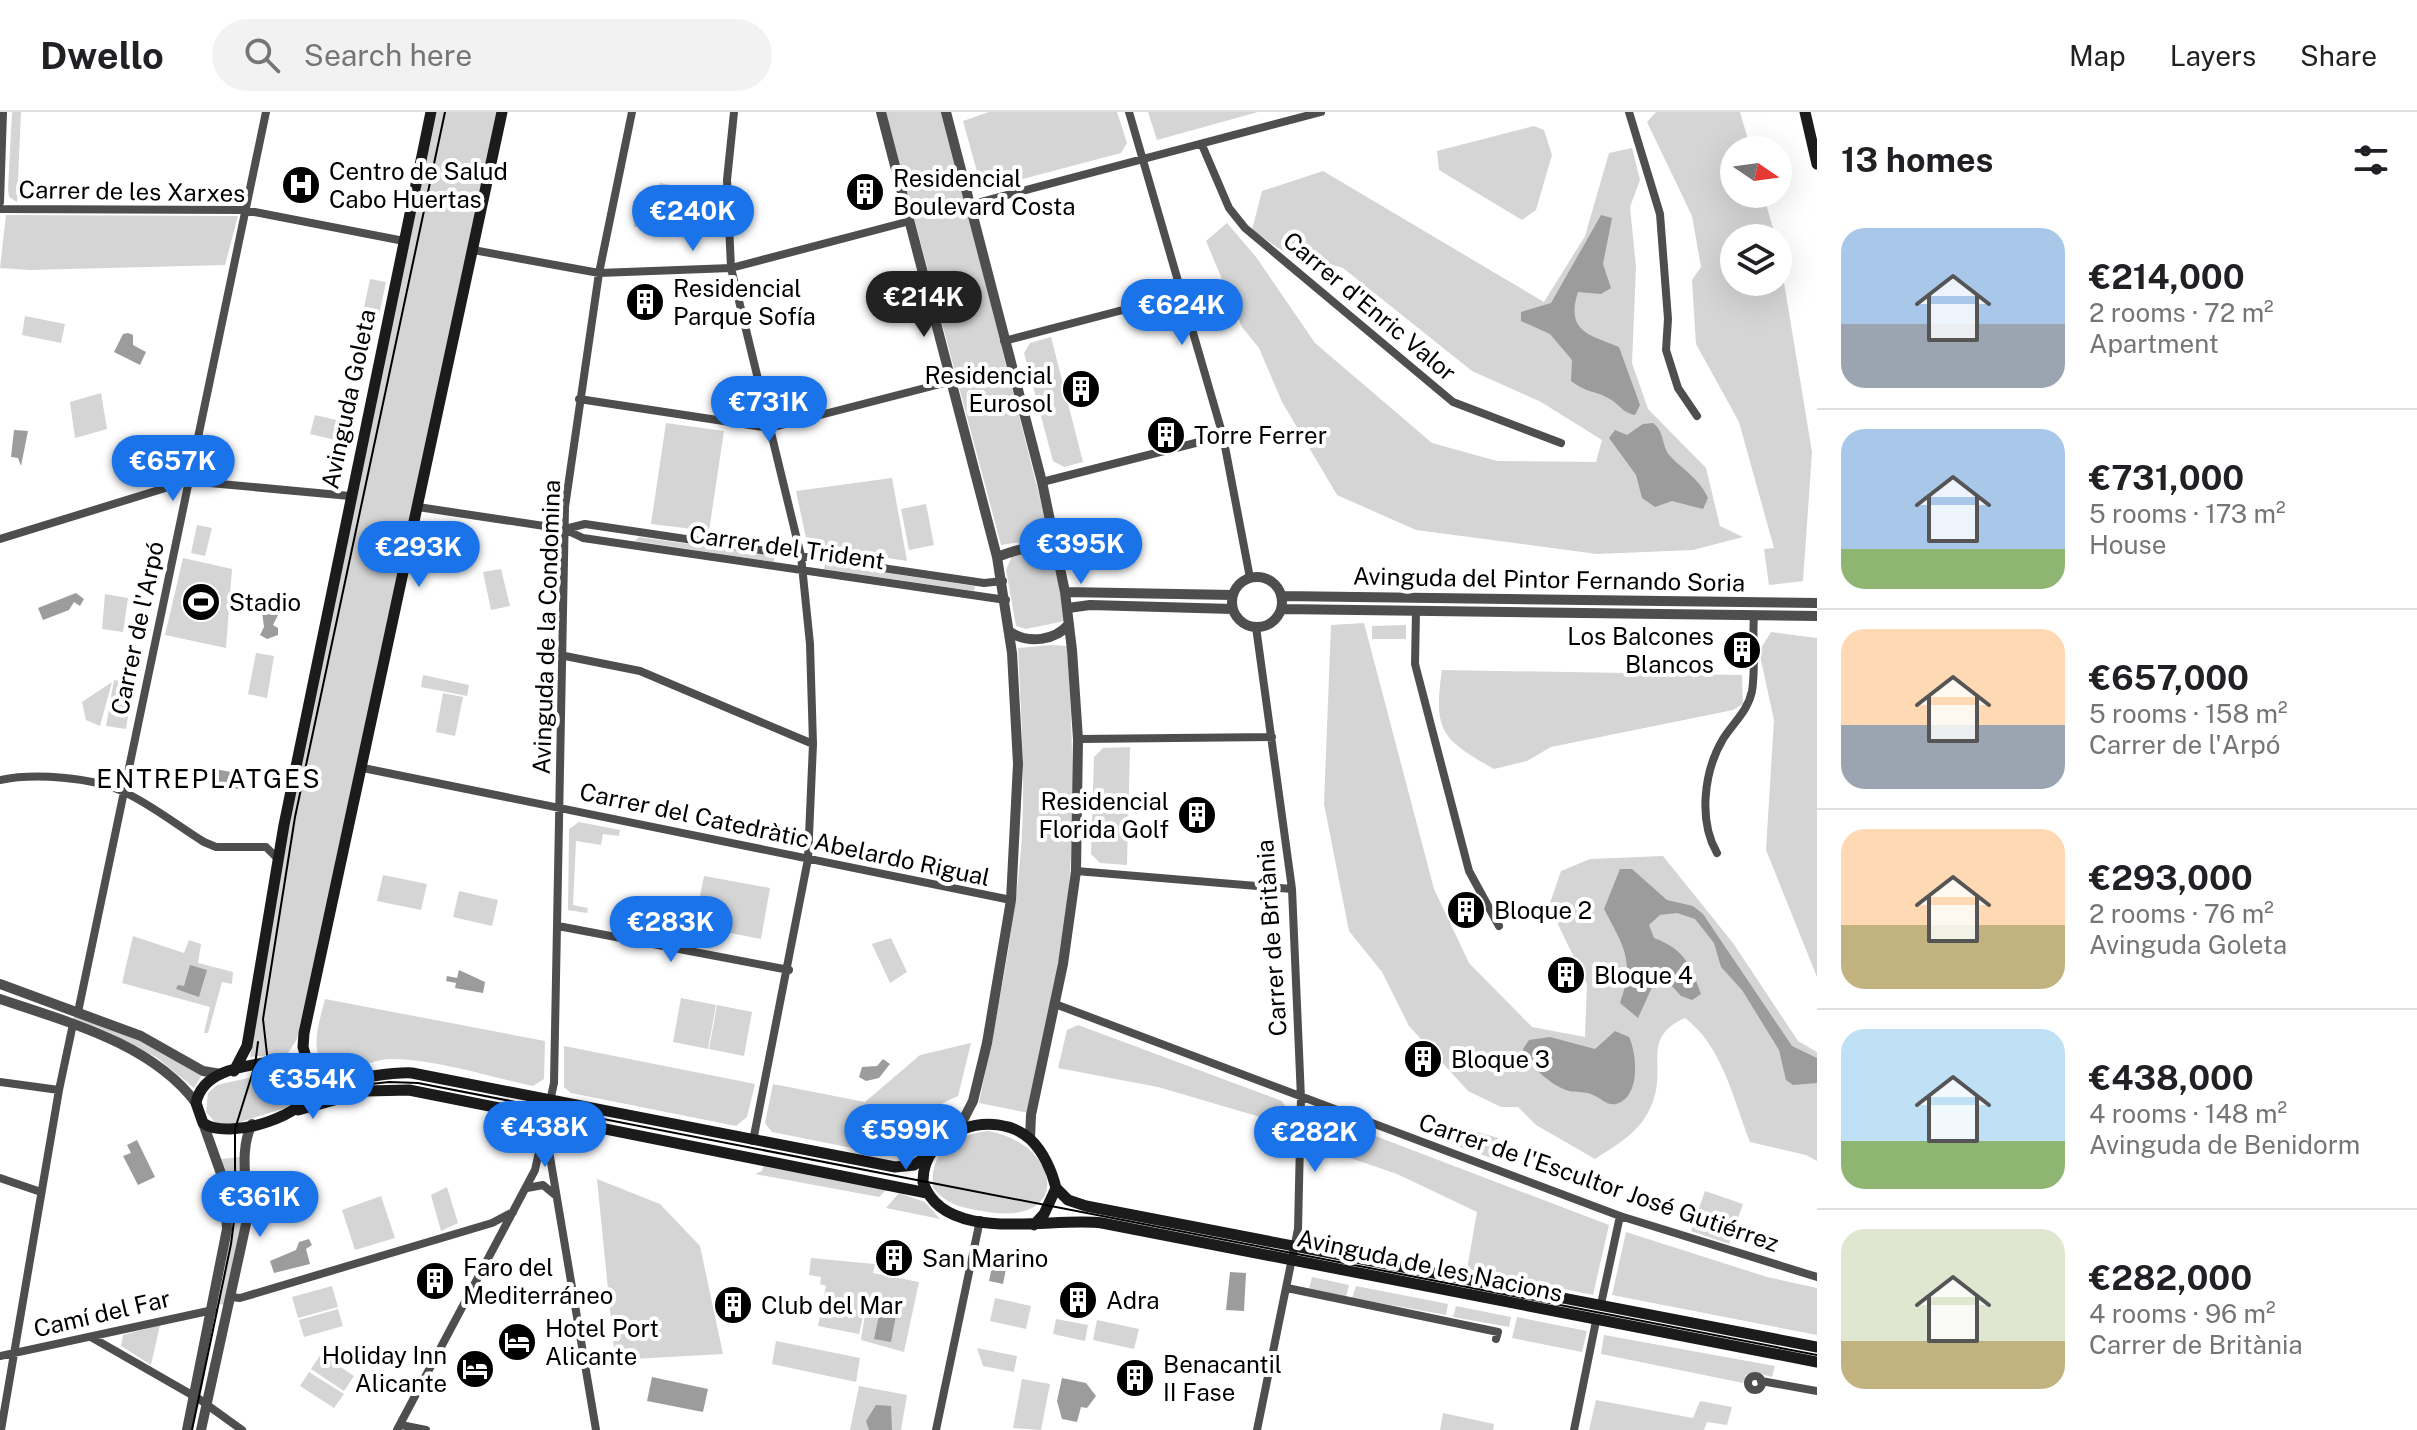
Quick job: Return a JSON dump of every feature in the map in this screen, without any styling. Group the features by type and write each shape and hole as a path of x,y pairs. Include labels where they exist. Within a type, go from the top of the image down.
{"main road":[{"name":"Avinguda Goleta","path":"234,1071 247,1046 277,858 431,112"},
{"path":"298,1110 315,1092 303,1047 304,1033 502,112"},
{"path":"1805,112 1817,164"},
{"path":"927,1193 572,1121 548,1121 391,1089 367,1091 224,1131 203,1123 196,1103 206,1081 221,1074 281,1060 301,1062 333,1081 390,1071 412,1073 895,1167 914,1165 958,1130 995,1124 1011,1128 1030,1139 1051,1171 1056,1188 1044,1214 1034,1225 1013,1226 942,1211 927,1193 923,1176 930,1154"},
{"name":"Avinguda de les Nacions","path":"1056,1188 1068,1200 1086,1206 1817,1347"},
{"name":"Avinguda de les Nacions","path":"1034,1225 1083,1220 1817,1362"}],"street":[{"path":"0,202 3,112"},
{"name":"Carrer de l'Arpó","path":"78,1012 266,112"},
{"name":"Avinguda de la Condomina","path":"548,1121 554,1083 565,656 564,529 579,399 599,273 632,112"},
{"path":"734,112 727,180 731,268 801,556 813,744 808,859 789,970 753,1141"},
{"path":"881,112 1003,581 1010,632 1018,764 1011,900 987,1043 973,1101 958,1130"},
{"path":"946,112 1042,482 1068,608 1078,739 1076,871 1055,1004 1031,1115 1030,1139"},
{"path":"1129,112 1223,436 1250,578"},
{"path":"969,205 1321,112"},
{"path":"1629,112 1660,214 1668,319 1666,350 1678,388 1697,416"},
{"name":"Carrer d'Enric Valor","path":"1202,145 1229,208 1245,228 1413,371 1453,402 1561,443"},
{"name":"Carrer de les Xarxes","path":"0,209 244,210 404,241"},
{"path":"473,250 599,273 731,268 910,221"},
{"path":"1004,341 1184,294"},
{"path":"579,399 770,428 952,381"},
{"path":"1042,482 1223,436"},
{"path":"0,539 188,481 350,496"},
{"name":"Carrer del Trident","path":"418,507 564,529 583,538 1006,600"},
{"name":"Carrer del Trident","path":"564,529 585,524 984,583 1003,581"},
{"path":"997,557 1018,549 1041,547 1058,553"},
{"path":"1250,578 1266,578 1281,596 1281,609 1272,623 1256,627 1241,622 1233,609 1233,595 1242,581 1250,578"},
{"path":"1065,592 1233,595"},
{"name":"Avinguda del Pintor Fernando Soria","path":"1281,596 1817,603"},
{"path":"1068,608 1090,605 1233,609"},
{"name":"Avinguda del Pintor Fernando Soria","path":"1281,609 1817,616"},
{"name":"Avinguda del Pintor Fernando Soria","path":"1416,611 1415,664 1469,871 1499,926"},
{"name":"Avinguda del Pintor Fernando Soria","path":"1717,853 1709,832 1706,788 1712,761 1747,708 1752,692 1754,616"},
{"path":"1010,632 1022,640 1044,638 1063,633 1069,624"},
{"name":"Carrer de Britània","path":"1256,627 1292,889 1301,1098 1296,1247 1257,1430"},
{"path":"565,656 640,671 813,744"},
{"path":"1078,739 1272,737"},
{"name":"Carrer del Catedràtic Abelardo Rigual","path":"363,768 1011,900"},
{"path":"0,780 49,775 122,791 216,847 266,847 282,833"},
{"path":"266,847 277,858"},
{"path":"1076,871 1292,889"},
{"path":"558,926 789,970"},
{"path":"0,984 160,1044 203,1071 221,1074"},
{"path":"0,999 73,1024 132,1051 176,1082 196,1103"},
{"name":"Carrer de l'Escultor José Gutiérrez","path":"1055,1004 1620,1216 1817,1277"},
{"path":"1,1430 73,1024"},
{"path":"0,1082 59,1090"},
{"path":"548,1121 547,1145 596,1430"},
{"path":"426,1430 399,1427 527,1188 548,1121"},
{"path":"547,1145 556,1128 572,1121"},
{"path":"187,1430 225,1251 224,1182 203,1123"},
{"path":"201,1430 246,1224 249,1200 244,1153 252,1124"},
{"path":"0,1178 41,1192"},
{"path":"527,1188 543,1185 556,1196"},
{"path":"231,1297 240,1298 478,1227 514,1211"},
{"path":"1601,1304 1620,1216"},
{"path":"936,1430 980,1220"},
{"path":"1287,1288 1498,1332 1496,1339"},
{"path":"213,1310 221,1317 220,1341"},
{"name":"Camí del Far","path":"0,1356 213,1310"},
{"path":"1574,1430 1596,1321"},
{"path":"116,1352 112,1340 119,1330"},
{"path":"90,1337 206,1404 242,1430"},
{"path":"1760,1384 1775,1382 1817,1391"}],"shaded area":[{"path":"12,112 21,112 17,202 9,197 8,189"},
{"path":"437,112 498,112 297,1039 288,1053 250,1057 288,811"},
{"path":"886,112 942,112 1050,538 1001,545"},
{"path":"989,112 1117,112 1127,143 1121,153 988,188 981,186 963,121"},
{"path":"1148,112 1258,112 1157,140"},
{"path":"1656,112 1740,112 1747,136 1720,136 1720,208 1767,208 1772,224 1720,224 1720,296 1786,296 1812,452 1803,581 1769,585 1764,549 1774,548 1739,422 1696,344 1692,280 1701,267 1692,216 1647,122"},
{"path":"1534,126 1544,130 1552,155 1536,210 1522,220 1439,170 1437,151"},
{"path":"1632,148 1640,180 1630,207 1636,267 1632,363 1648,409 1706,468 1720,526 1743,537 1693,550 1597,554 1416,530 1337,495 1282,402 1259,348 1242,327 1206,241 1227,223 1256,257 1315,343 1432,443 1497,461 1596,462 1602,440 1541,402 1472,371 1343,268 1281,250 1252,230 1262,191 1323,171 1544,302 1585,236 1609,153"},
{"path":"660,183 686,188 686,197 668,198 677,199 678,225 634,227 633,201 657,200"},
{"path":"6,215 238,216 225,265 30,270 0,268"},
{"path":"1601,215 1612,218 1603,264 1611,288 1601,294 1578,292 1575,316 1578,324 1590,335 1619,347 1640,405 1635,415 1571,381 1572,360 1550,334 1521,321 1521,312 1551,303"},
{"path":"370,279 386,282 378,320 362,317"},
{"path":"25,316 65,324 61,343 22,335"},
{"path":"123,334 133,335 133,345 146,352 140,365 114,352"},
{"path":"1051,337 1083,462 1064,467 1053,461 1024,353 1030,343"},
{"path":"101,393 107,429 75,438 70,402"},
{"path":"315,415 354,424 349,443 310,434"},
{"path":"666,423 724,431 709,531 651,524"},
{"path":"1653,423 1670,456 1704,491 1708,498 1703,509 1672,501 1655,507 1642,498 1636,475 1609,438 1615,430 1627,435 1643,424"},
{"path":"14,430 28,431 21,466 18,458 11,457"},
{"path":"892,478 907,561 812,546 806,538 796,491"},
{"path":"926,504 934,545 909,550 901,509"},
{"path":"197,525 212,528 205,556 191,553"},
{"path":"639,537 775,556 774,562 635,541"},
{"path":"1045,552 1055,559 1065,621 1026,629 1016,626 1006,570 1012,556"},
{"name":"Stadio","path":"183,558 232,569 226,648 165,635"},
{"path":"825,564 975,586 974,591 824,569"},
{"path":"501,569 510,606 491,610 483,572"},
{"path":"76,593 84,599 80,606 74,602 69,610 43,620 38,608"},
{"path":"105,594 128,598 123,632 102,629"},
{"path":"274,608 278,615 273,625 278,628 278,635 267,639 260,635 264,627 262,612"},
{"path":"1364,623 1434,889 1469,963 1532,1027 1585,1037 1587,984 1549,906 1561,871 1590,859 1663,856 1733,943 1798,1041 1817,1052 1817,1161 1806,1155 1750,1142 1718,1058 1698,1029 1685,1018 1672,1025 1659,1043 1657,1086 1650,1109 1638,1127 1595,1159 1536,1125 1518,1107 1501,1107 1468,1091 1409,1026 1382,972 1349,931 1324,804 1331,625"},
{"path":"1406,625 1406,639 1372,639 1372,626"},
{"path":"1771,632 1817,638 1817,977 1766,850 1774,720 1759,651"},
{"path":"1067,646 1072,844 1059,963 1029,1113 979,1103 1009,945 1021,849 1023,774 1018,648"},
{"path":"256,653 274,656 267,698 248,694"},
{"path":"1442,670 1742,675 1743,704 1733,710 1551,747 1527,761 1494,769 1463,750 1445,732 1439,707"},
{"path":"423,675 469,685 467,696 421,687"},
{"path":"114,680 133,684 126,729 106,726"},
{"path":"112,682 100,726 86,720 82,702"},
{"path":"443,693 463,697 455,736 436,732"},
{"path":"1130,747 1127,865 1100,863 1091,854 1094,757 1103,748"},
{"path":"210,768 241,774 238,789 208,783"},
{"path":"579,822 620,830 619,836 603,834 601,845 576,841 573,905 588,908 587,913 568,910 569,829"},
{"path":"1620,869 1632,869 1667,900 1693,906 1703,914 1792,1046 1817,1058 1817,1083 1793,1085 1786,1080 1779,1050 1742,990 1721,967 1714,943 1695,919 1677,913 1660,915 1649,925 1654,938 1673,947 1685,959 1701,994 1692,1000 1681,996 1671,985 1653,985 1638,1018 1620,1003 1627,965 1617,934 1604,909"},
{"path":"383,875 427,884 421,910 377,901"},
{"path":"704,876 770,888 761,939 704,928 702,939 688,936 690,926 694,926"},
{"path":"459,891 498,900 492,926 453,917"},
{"path":"133,936 184,953 189,940 201,944 198,963 233,972 232,984 222,982 208,1033 204,1033 210,1007 122,983"},
{"path":"891,938 907,972 890,983 872,944"},
{"path":"190,965 207,970 199,997 176,989 178,985 184,986"},
{"path":"459,970 485,982 483,993 455,988 456,983 446,981 447,976 457,978"},
{"path":"681,998 716,1005 708,1049 673,1042"},
{"path":"325,999 545,1041 544,1079 533,1086 442,1065 388,1059 336,1070 322,1061 318,1054 318,1025"},
{"path":"717,1005 752,1012 744,1056 709,1049"},
{"path":"75,1016 145,1043 202,1075 194,1088 156,1057 72,1019"},
{"path":"1078,1025 1282,1101 1289,1112 1287,1125 1158,1087 1058,1068 1067,1030"},
{"path":"1615,1031 1629,1037 1635,1064 1630,1093 1616,1104 1556,1085 1535,1068 1523,1049 1529,1040 1550,1037 1595,1049"},
{"path":"971,1043 958,1096 920,1120 892,1156 772,1132 765,1123 773,1084 865,1102 920,1055"},
{"path":"564,1046 755,1084 747,1117 736,1126 571,1093 564,1087"},
{"path":"883,1059 890,1064 879,1078 866,1081 859,1077 862,1067 877,1066"},
{"path":"293,1068 304,1071 310,1087 298,1104 228,1126 215,1122 206,1112 208,1093 217,1085"},
{"path":"1315,1113 1609,1225 1593,1295 1467,1269 1477,1212 1397,1174 1312,1145"},
{"path":"1434,1119 1498,1138 1491,1158 1451,1144 1452,1139 1430,1131"},
{"path":"988,1131 1013,1139 1031,1152 1043,1167 1047,1183 1044,1197 1032,1208 1012,1213 974,1210 949,1202 933,1188 935,1164 947,1147 965,1136"},
{"path":"137,1140 155,1177 138,1185 123,1156 131,1153 127,1145"},
{"path":"240,1157 246,1200 226,1305 218,1304 231,1231 221,1159"},
{"path":"764,1163 887,1189 879,1197 755,1174 762,1171"},
{"path":"597,1179 660,1204 700,1246 723,1354 615,1360"},
{"path":"447,1187 458,1223 441,1231 431,1195"},
{"path":"1705,1191 1743,1204 1729,1244 1691,1231"},
{"path":"899,1193 925,1202 940,1219 886,1208"},
{"path":"381,1196 395,1238 355,1250 342,1210"},
{"path":"1626,1232 1767,1277 1817,1288 1817,1335 1612,1295"},
{"path":"309,1239 312,1245 306,1249 310,1264 274,1273 270,1261 296,1250 299,1242"},
{"path":"995,1253 1013,1256 1011,1265 1007,1264 1003,1284 989,1281"},
{"path":"811,1258 875,1264 873,1273 919,1282 904,1352 861,1340 868,1295 859,1334 818,1326 826,1286 820,1284 821,1277 809,1275"},
{"path":"1230,1272 1246,1273 1244,1311 1226,1310"},
{"path":"1312,1277 1349,1285 1346,1297 1309,1289"},
{"path":"332,1286 338,1307 298,1318 292,1297"},
{"path":"1356,1286 1448,1304 1446,1315 1352,1298"},
{"path":"995,1298 1031,1306 1026,1329 990,1321"},
{"path":"882,1301 898,1304 891,1342 874,1339"},
{"path":"1456,1306 1511,1317 1509,1327 1453,1317"},
{"path":"338,1309 343,1326 304,1337 299,1320"},
{"path":"1517,1317 1587,1331 1582,1352 1512,1338"},
{"path":"1056,1319 1088,1325 1085,1341 1053,1334"},
{"path":"1097,1320 1139,1329 1134,1349 1093,1340"},
{"path":"160,1325 151,1365 121,1346 123,1335"},
{"path":"1604,1335 1775,1366 1772,1377 1755,1372 1746,1375 1743,1383 1601,1354"},
{"path":"776,1341 860,1358 856,1382 772,1364"},
{"path":"977,1348 1017,1356 1014,1372 983,1366"},
{"path":"321,1354 354,1376 344,1391 311,1369"},
{"path":"309,1372 344,1394 334,1408 300,1386"},
{"path":"652,1377 708,1389 703,1412 647,1401"},
{"path":"1062,1378 1086,1383 1096,1396 1087,1408 1081,1407 1077,1422 1062,1419 1057,1401"},
{"path":"1022,1379 1050,1384 1041,1430 1013,1428"},
{"path":"859,1386 907,1395 901,1430 850,1430"},
{"path":"1596,1400 1693,1418 1700,1401 1732,1407 1727,1425 1707,1422 1704,1430 1589,1430"},
{"path":"876,1405 891,1406 892,1430 869,1430 866,1421"},
{"path":"1443,1413 1494,1424 1493,1430 1440,1430"}],"tram line":[{"path":"445,112 295,817 263,1019 268,1063 287,1082 307,1091 389,1082 418,1083 1817,1355"},
{"path":"192,1430 231,1244 235,1213 235,1129 255,1065 258,1042"}],"place":[{"name":"Centro de Salud Cabo Huertas","path":"301,185"},
{"name":"Residencial Boulevard Costa","path":"865,192"},
{"name":"Residencial Parque Sofía","path":"645,302"},
{"name":"Residencial Eurosol","path":"1081,389"},
{"name":"Torre Ferrer","path":"1166,435"},
{"name":"Stadio","path":"201,602"},
{"name":"Los Balcones Blancos","path":"1742,650"},
{"name":"Residencial Florida Golf","path":"1197,815"},
{"name":"Bloque 2","path":"1466,910"},
{"name":"Bloque 4","path":"1566,975"},
{"name":"Bloque 3","path":"1423,1059"},
{"name":"San Marino","path":"894,1258"},
{"name":"Faro del Mediterráneo","path":"435,1281"},
{"name":"Adra","path":"1078,1300"},
{"name":"Club del Mar","path":"733,1305"},
{"name":"Hotel Port Alicante","path":"517,1342"},
{"name":"Holiday Inn Alicante","path":"475,1369"},
{"name":"Benacantil II Fase","path":"1135,1378"}],"district":[{"name":"ENTREPLATGES","path":"209,778"}]}
